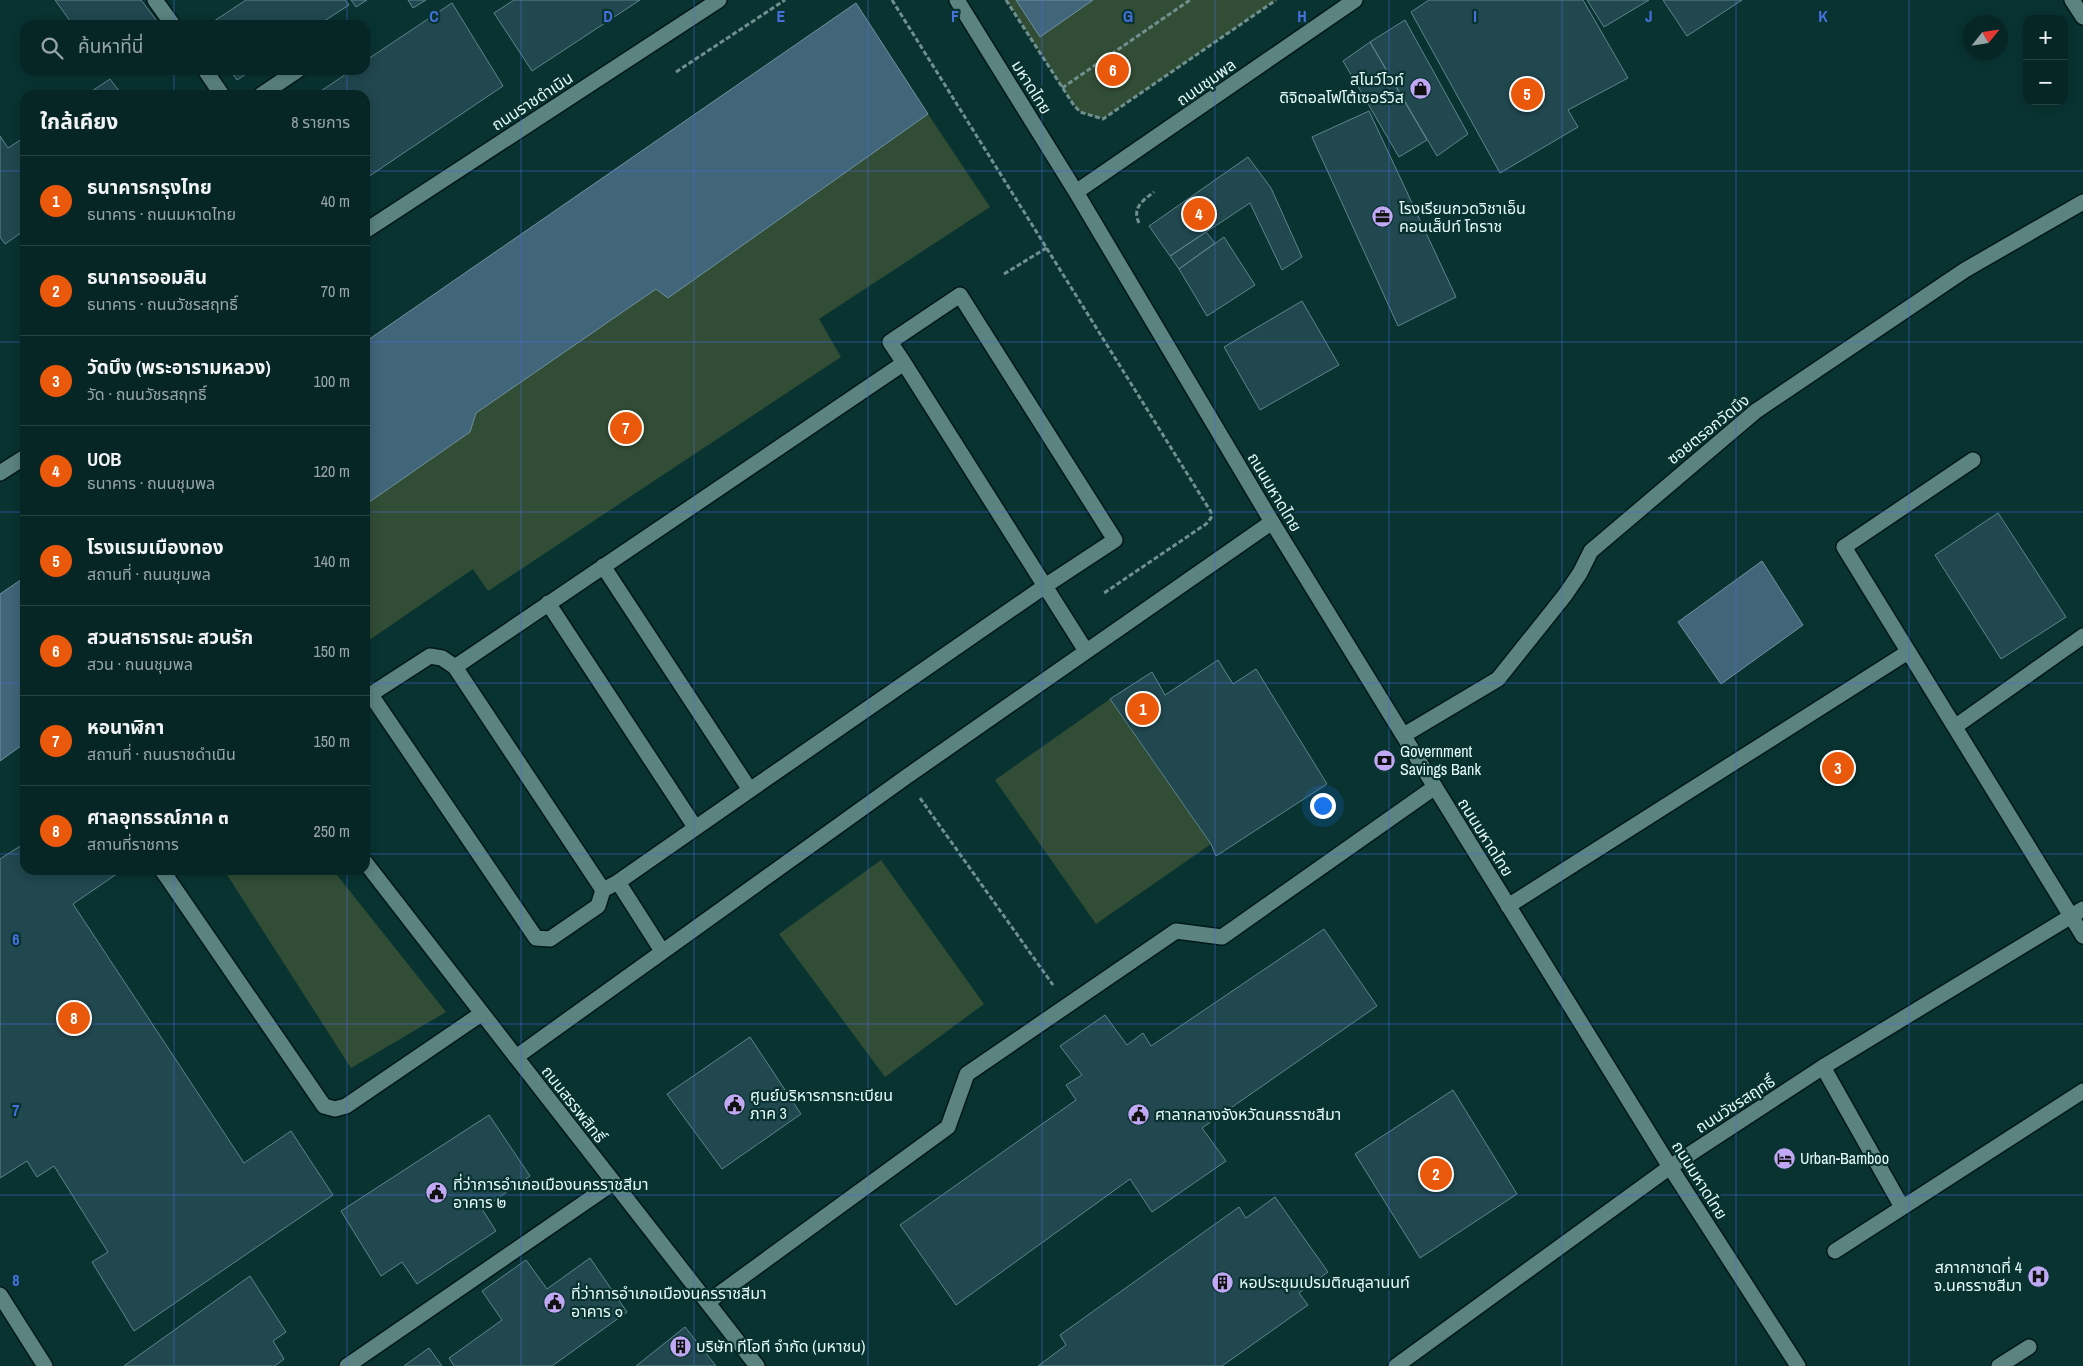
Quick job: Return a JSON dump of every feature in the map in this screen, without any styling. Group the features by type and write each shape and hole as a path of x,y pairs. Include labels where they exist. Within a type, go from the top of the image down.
{"street":[{"path":"155,0 169,20"},
{"name":"ถนนราชดำเนิน","path":"370,228 719,0"},
{"name":"มหาดไทย","path":"957,0 1076,192"},
{"name":"ถนนชุมพล","path":"1076,192 1355,0"},
{"path":"2072,0 2083,17"},
{"path":"208,75 219,90"},
{"path":"268,90 291,75"},
{"name":"ถนนมหาดไทย","path":"1076,192 1272,522 1508,906 1670,1167 1798,1366"},
{"name":"ซอยตรอกวัดบึง","path":"1404,735 1498,679 1565,595 1580,573 1591,551 1756,411 1965,270 2083,202"},
{"path":"370,700 536,938 550,939 598,906 604,890 1045,586 1115,540 960,295 890,342 904,363 1045,586 1086,651"},
{"path":"455,667 904,363"},
{"path":"0,473 20,460"},
{"path":"1973,460 1844,547 1908,652 2077,913 2083,936"},
{"path":"516,1057 662,950 906,777 1272,522"},
{"path":"603,566 750,790"},
{"path":"548,603 695,827"},
{"path":"1956,726 2083,636"},
{"path":"1508,906 1908,652"},
{"path":"370,696 430,656 442,658 455,667 604,890"},
{"path":"708,1302 948,1127 967,1074 1176,931 1222,937 1435,787"},
{"name":"ถนนสรรพสิทธิ์","path":"370,869 481,1014 758,1366"},
{"path":"165,875 324,1106 335,1110 346,1106 481,1014"},
{"path":"618,882 662,950"},
{"name":"ถนนวัชรสฤทธิ์","path":"1396,1366 1670,1167 1823,1067 2077,913"},
{"path":"1823,1067 1902,1207"},
{"path":"1835,1251 2083,1090"},
{"path":"347,1366 613,1183"},
{"path":"0,1295 45,1366"},
{"path":"1999,1366 2030,1347"}],"path":[{"path":"676,72 785,0"},
{"path":"892,0 1048,247 1211,512 1211,518 1206,524 1104,593"},
{"path":"1006,0 1062,88 1080,112 1103,119 1276,0"},
{"path":"1062,88 1190,0"},
{"path":"1139,223 1136,209 1154,192"},
{"path":"1004,274 1048,247"},
{"path":"906,777 1067,1005"}],"green space":[{"path":"1006,0 1276,0 1103,119 1080,112 1073,104"},
{"path":"928,114 990,207 819,319 841,357 488,591 473,569 370,640 370,502 470,432 476,413 656,289 668,298"},
{"path":"1110,699 1211,844 1096,924 995,780"},
{"path":"881,860 984,1004 885,1077 779,934"},
{"path":"227,875 337,875 446,1012 351,1068"}],"water":[{"path":"1016,0 1093,0 1040,37"},
{"path":"856,3 928,114 668,298 656,289 476,413 470,432 370,502 370,339"},
{"path":"1762,561 1803,625 1721,684 1678,622"},
{"path":"20,580 20,747 0,761 0,594"}],"building":[{"path":"55,0 141,0 156,20 69,20"},
{"path":"246,0 345,0 349,5 326,20 216,20"},
{"path":"351,0 367,0 356,7"},
{"path":"408,0 426,0 413,8"},
{"path":"514,0 640,0 532,71 494,13"},
{"path":"1429,0 1583,0 1628,78 1568,110 1578,127 1500,173 1411,12"},
{"path":"1587,0 1649,0 1604,27"},
{"path":"1663,0 1742,0 1687,36"},
{"path":"452,3 503,86 370,176 370,90 322,90 345,75 370,75 370,58"},
{"name":"สโนว์ไวท์ ดิจิตอลโฟโต้เซอร์วิส","path":"1405,20 1468,134 1437,156 1370,42"},
{"path":"1370,42 1427,140 1399,157 1343,61"},
{"path":"234,75 244,75 237,80"},
{"path":"110,79 118,90 94,90"},
{"name":"โรงเรียนกวดวิชาเอ็น คอนเส็ปท์ โคราช","path":"1369,111 1456,297 1398,326 1312,137"},
{"path":"0,136 8,148 20,140 20,234 5,244 0,237"},
{"path":"1248,157 1271,188 1302,257 1282,270 1250,203 1170,256 1149,226"},
{"path":"1206,232 1215,243 1179,269 1170,256"},
{"path":"1224,237 1255,285 1207,316 1179,269"},
{"path":"1302,301 1339,365 1260,410 1224,347"},
{"path":"630,411 643,430 623,444 609,426"},
{"path":"1998,513 2066,617 2001,659 1935,555"},
{"path":"1218,660 1233,684 1256,669 1327,784 1216,856 1211,844 1110,699 1152,672 1165,695"},
{"path":"20,846 20,875 115,875 73,904 244,1163 291,1131 333,1195 134,1331 92,1262 108,1252 54,1166 37,1177 27,1161 0,1178 0,859"},
{"name":"ศาลากลางจังหวัดนครราชสีมา","path":"1324,929 1377,1006 1202,1128 1226,1161 1152,1212 1130,1179 956,1305 900,1225 1076,1100 1066,1085 1082,1075 1060,1046 1105,1015 1127,1045 1143,1033 1151,1046"},
{"name":"ศูนย์บริหารการทะเบียน ภาค 3","path":"750,1037 801,1114 722,1169 667,1094"},
{"path":"1453,1090 1517,1194 1420,1258 1355,1154"},
{"name":"ที่ว่าการอำเภอเมืองนครราชสีมา อาคาร ๒","path":"489,1115 530,1176 482,1209 496,1231 417,1284 402,1262 381,1276 341,1211"},
{"name":"หอประชุมเปรมติณสูลานนท์","path":"1275,1197 1328,1272 1299,1293 1308,1305 1222,1366 1038,1366 1066,1345 1060,1335 1239,1207 1246,1218"},
{"name":"ที่ว่าการอำเภอเมืองนครราชสีมา อาคาร ๑","path":"590,1258 627,1312 552,1366 454,1366 449,1358 502,1320 482,1291 526,1260 547,1289"},
{"path":"250,1276 286,1332 273,1341 284,1359 275,1366 124,1366"},
{"name":"บริษัท ทีโอที จำกัด (มหาชน)","path":"685,1327 716,1366 636,1366"},
{"path":"429,1348 442,1366 404,1366"}],"place":[{"name":"สวนสาธารณะ สวนรัก","path":"1113,70"},
{"name":"สโนว์ไวท์ ดิจิตอลโฟโต้เซอร์วิส","path":"1420,88"},
{"name":"โรงแรมเมืองทอง","path":"1527,94"},
{"name":"UOB","path":"1199,214"},
{"name":"โรงเรียนกวดวิชาเอ็น คอนเส็ปท์ โคราช","path":"1383,217"},
{"name":"หอนาฬิกา","path":"626,428"},
{"name":"ธนาคารกรุงไทย","path":"1143,709"},
{"name":"Government Savings Bank","path":"1384,760"},
{"name":"วัดบึง (พระอารามหลวง)","path":"1838,768"},
{"name":"ศาลอุทธรณ์ภาค ๓","path":"74,1018"},
{"name":"ศูนย์บริหารการทะเบียน ภาค 3","path":"734,1104"},
{"name":"ศาลากลางจังหวัดนครราชสีมา","path":"1139,1114"},
{"name":"Urban-Bamboo","path":"1784,1158"},
{"name":"ธนาคารออมสิน","path":"1436,1174"},
{"name":"ที่ว่าการอำเภอเมืองนครราชสีมา อาคาร ๒","path":"437,1193"},
{"name":"สภากาชาดที่ 4 จ.นครราชสีมา","path":"2038,1276"},
{"name":"หอประชุมเปรมติณสูลานนท์","path":"1223,1282"},
{"name":"ที่ว่าการอำเภอเมืองนครราชสีมา อาคาร ๑","path":"555,1302"},
{"name":"บริษัท ทีโอที จำกัด (มหาชน)","path":"680,1346"}]}
